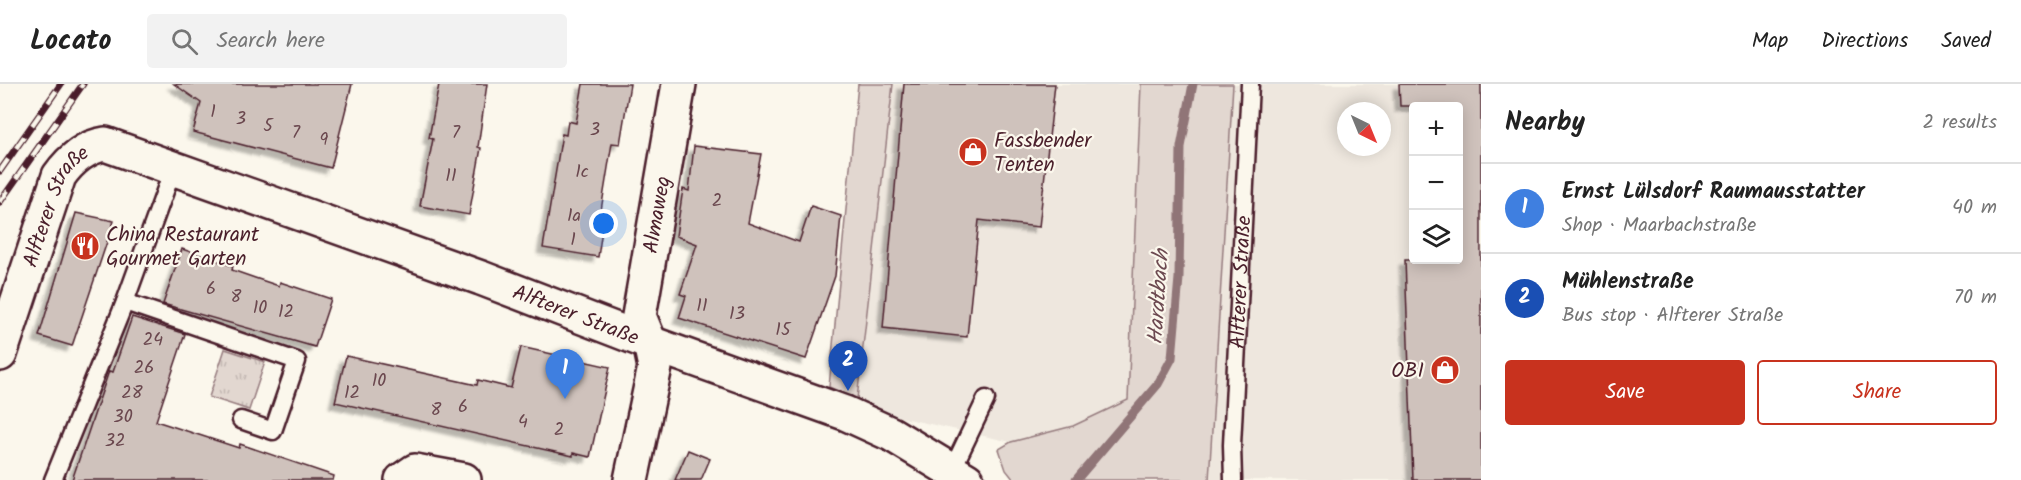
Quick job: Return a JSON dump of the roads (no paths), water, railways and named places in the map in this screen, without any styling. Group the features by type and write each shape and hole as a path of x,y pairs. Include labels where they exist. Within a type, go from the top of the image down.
{"street":[{"name":"Almaweg","path":"631,480 656,367 650,343 639,316 679,84"},
{"name":"Alfterer Straße","path":"0,354 59,176 75,157 86,150 105,144 481,278 650,343 844,412 891,434 960,475"},
{"path":"402,480 415,471 464,480"}],"lane":[{"name":"Alfterer Straße","path":"1233,480 1232,445 1250,84"},
{"path":"52,480 125,302 173,169"},
{"path":"125,302 297,361 273,431 241,420"},
{"path":"960,475 986,399"}],"waterway":[{"name":"Hardtbach","path":"1076,480 1158,384 1172,358 1179,278 1181,147 1193,84"}],"railway":[{"path":"0,171 61,84"},
{"path":"0,202 83,84"}],"place":[{"name":"Fassbender Tenten","path":"973,152"},
{"name":"China Restaurant Gourmet Garten","path":"85,246"},
{"name":"OBI","path":"1445,370"},
{"name":"Mühlenstraße","path":"848,391"},
{"name":"Ernst Lülsdorf Raumausstatter","path":"565,399"}]}
